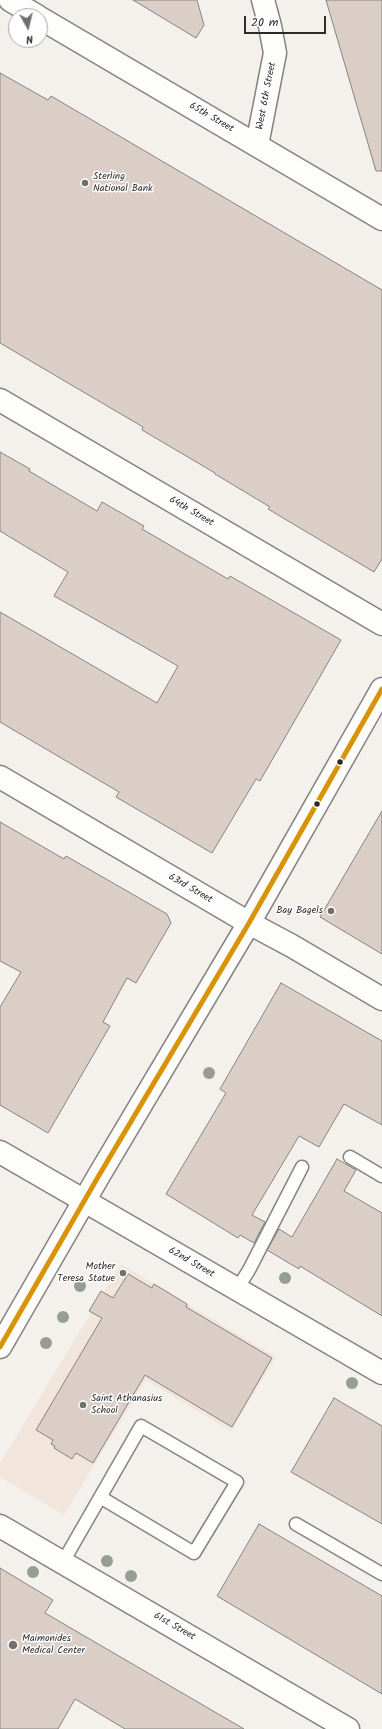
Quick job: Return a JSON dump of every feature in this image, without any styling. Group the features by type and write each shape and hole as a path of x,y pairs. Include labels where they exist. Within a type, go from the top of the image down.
{"street":[{"path":"10,0 24,8"},
{"name":"West 6th Street","path":"257,145 275,53 263,0"},
{"name":"65th Street","path":"48,23 382,219"},
{"name":"64th Street","path":"0,400 382,624"},
{"path":"0,1347 84,1201 249,923 382,689"},
{"name":"63rd Street","path":"0,777 249,923 382,998"},
{"name":"62nd Street","path":"0,1152 382,1373"},
{"name":"61st Street","path":"0,1526 348,1729"}],"lane":[{"path":"350,1157 382,1176"},
{"path":"237,1289 249,1270 302,1167"},
{"path":"63,1562 140,1426 237,1482 194,1553 100,1497"},
{"path":"296,1524 382,1574"}],"shaded area":[{"name":"Saint Athanasius School","path":"121,1264 276,1357 231,1431 146,1380 64,1515 0,1477 0,1463"}],"building":[{"path":"133,0 197,0 204,25 196,38"},
{"path":"326,0 382,0 382,171 376,171"},
{"path":"0,73 48,100 51,96 382,290 382,559 374,572 268,509 270,507 142,430 143,427 0,343"},
{"path":"0,452 97,511 102,502 144,526 142,529 228,579 230,576 341,640 260,781 256,779 212,853 116,797 119,792 0,722 0,612 157,703 178,666 54,596 68,572 0,531"},
{"path":"382,811 382,954 320,917"},
{"path":"0,822 64,859 66,856 167,914 171,923 136,983 127,978 103,1022 110,1026 48,1133 0,1105 0,1007 21,972 0,961"},
{"path":"281,983 382,1041 382,1125 344,1104 319,1147 299,1136 252,1215 265,1222 254,1243 240,1235 238,1238 166,1194 226,1093 220,1089"},
{"path":"337,1159 356,1170 344,1191 382,1213 382,1316 300,1266 299,1269 267,1250 279,1229 292,1237"},
{"name":"Saint Athanasius School","path":"128,1274 152,1288 154,1284 187,1304 186,1307 272,1358 232,1427 145,1375 93,1463 76,1453 72,1459 54,1448 55,1446 51,1444 53,1440 36,1430 102,1318 89,1311 101,1291 113,1298"},
{"path":"334,1398 382,1426 382,1524 291,1472"},
{"path":"259,1524 382,1596 382,1694 217,1596"},
{"path":"0,1568 53,1600 45,1613 244,1729 125,1729 75,1699 58,1729 0,1729"}],"transit line":[{"name":"20","path":"0,1347 98,1177 249,923 382,689"}],"place":[{"name":"Sterling National Bank","path":"85,183"},
{"name":"Bay Bagels","path":"331,911"},
{"name":"Mother Teresa Statue","path":"123,1273"},
{"name":"Saint Athanasius School","path":"83,1405"},
{"name":"Maimonides Medical Center","path":"13,1645"}]}
